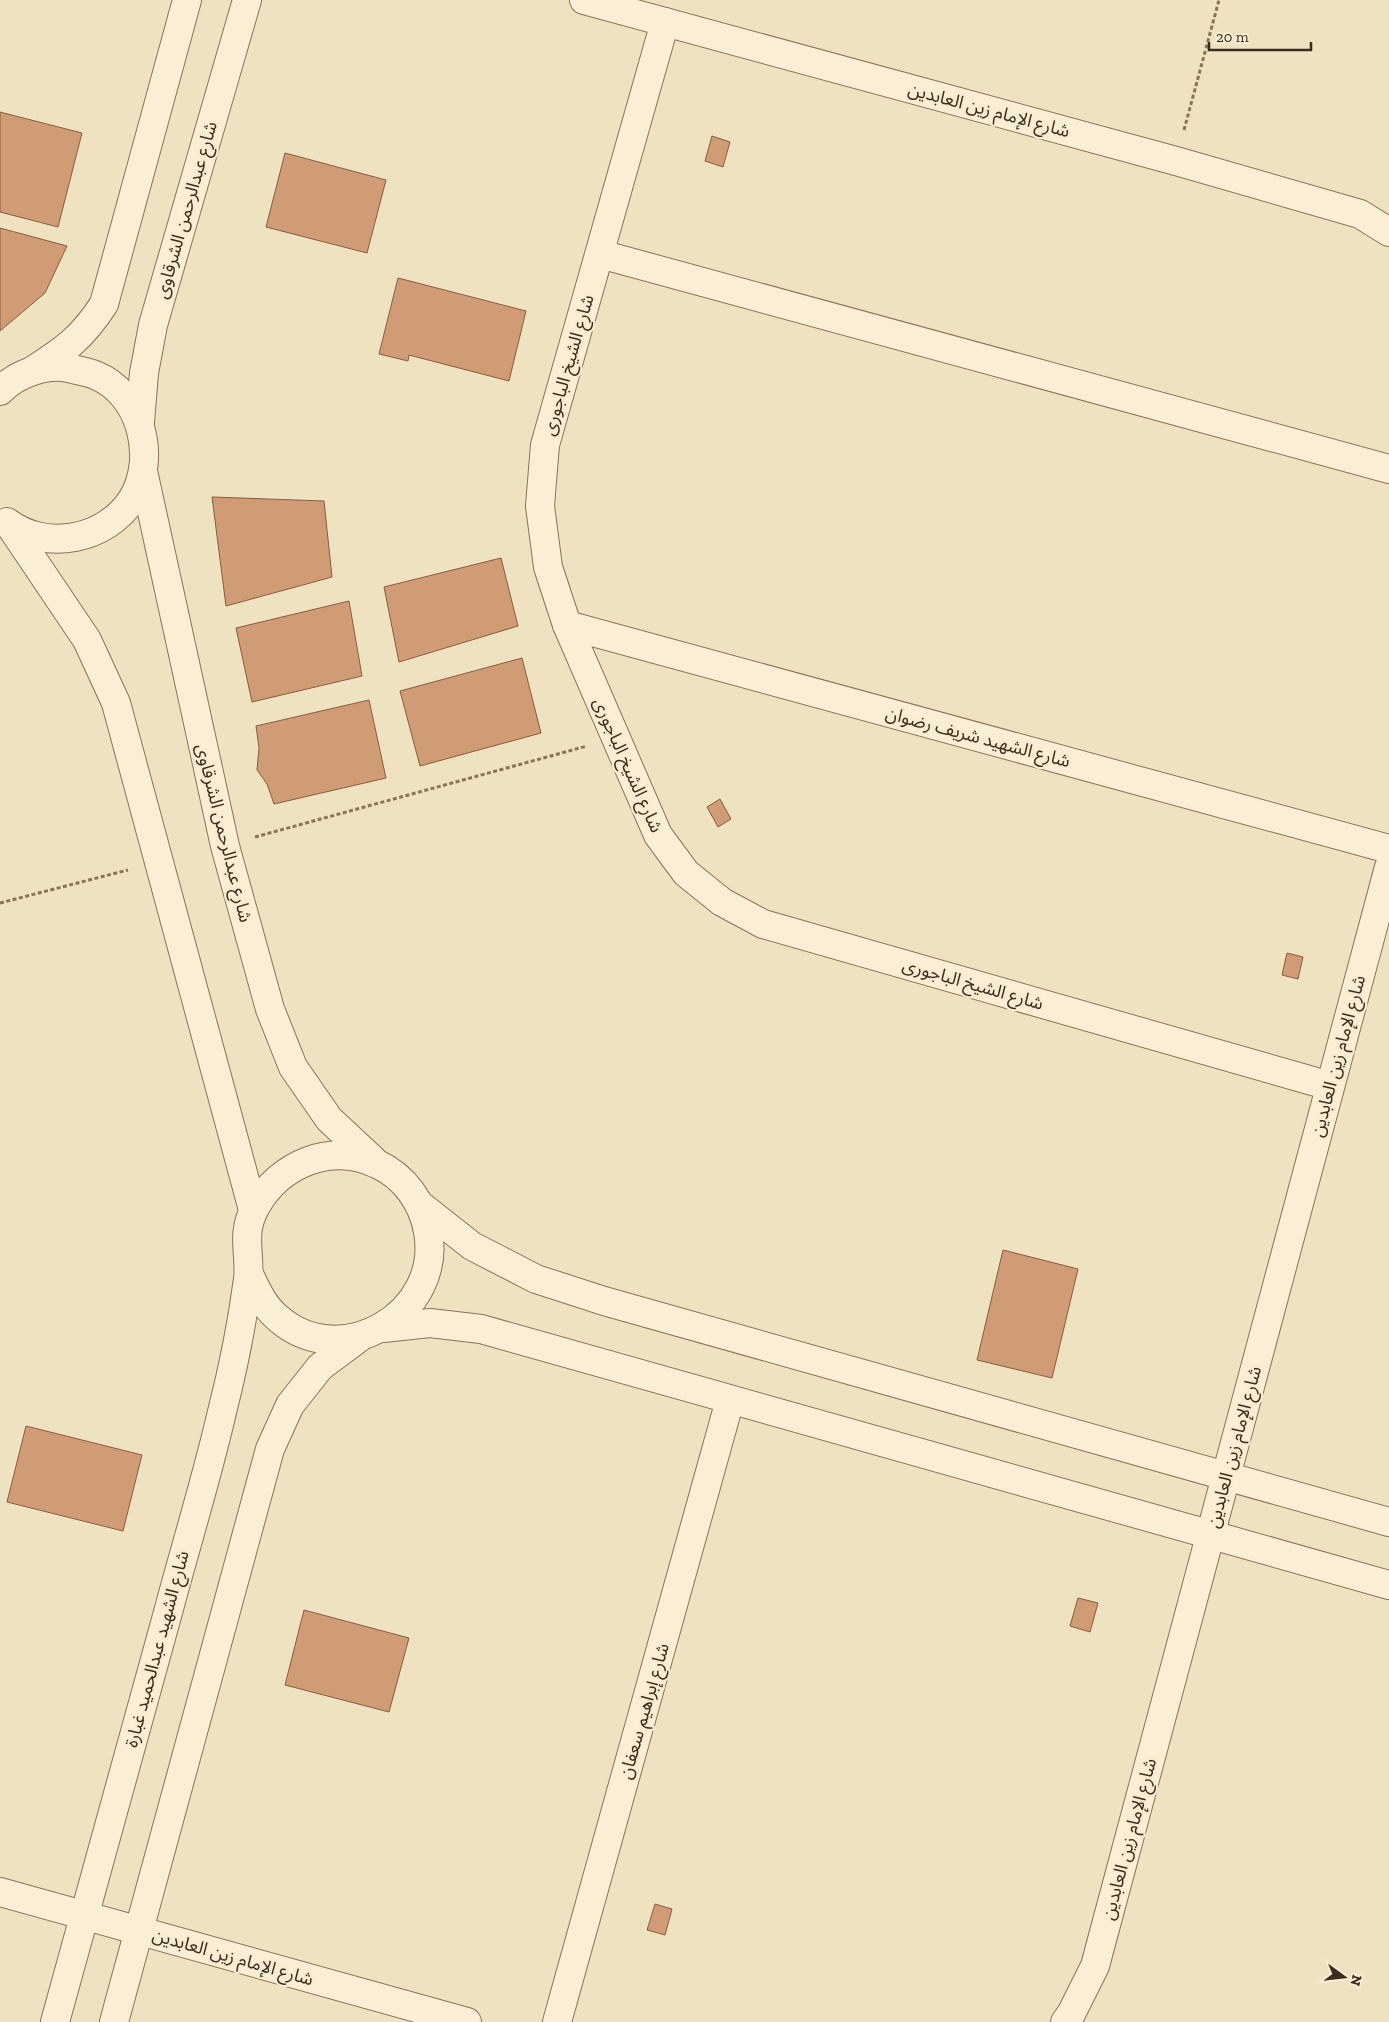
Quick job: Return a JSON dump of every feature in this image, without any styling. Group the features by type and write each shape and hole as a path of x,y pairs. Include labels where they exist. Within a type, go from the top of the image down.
{"street":[{"path":"2,388 68,348 88,328 104,304 187,0"},
{"name":"شارع عبدالرحمن الشرقاوى","path":"140,422 144,373 153,325 247,0"},
{"name":"شارع الإمام زين العابدين","path":"584,0 1176,161 1360,214 1389,232"},
{"name":"شارع الشيخ الباجورى","path":"665,22 545,445 540,506 548,567 568,626 658,835 686,873 722,902 763,924 1330,1086"},
{"path":"600,254 1389,469"},
{"path":"5,520 34,536 63,540 90,534 114,519 133,498 143,471 145,447 140,422 122,394 96,375 64,367 32,371"},
{"name":"شارع عبدالرحمن الشرقاوى","path":"143,471 225,846 270,1009 293,1067 328,1119 375,1162"},
{"path":"5,520 87,640 116,703 253,1210"},
{"name":"شارع الشهيد شريف رضوان","path":"568,626 1389,849"},
{"name":"شارع الإمام زين العابدين","path":"1065,2022 1071,2014 1095,1966 1389,867"},
{"path":"1389,1522 604,1301 536,1278 472,1246 420,1205 408,1188 393,1173 375,1162 347,1155 318,1156 291,1167 268,1186 253,1210 245,1242 249,1274 261,1300 280,1320 304,1334 331,1340 430,1324 481,1329 1389,1585"},
{"path":"114,2022 270,1449 290,1405 320,1367 405,1310 421,1287 429,1260 429,1251 428,1232 420,1205"},
{"name":"شارع الشهيد عبدالحميد غبارة","path":"55,2022 222,1413 249,1274"},
{"name":"شارع إبراهيم سعفان","path":"557,2022 730,1400"},
{"name":"شارع الإمام زين العابدين","path":"0,1892 467,2022"}],"path":[{"path":"1176,161 1219,0"},
{"path":"225,846 616,738"},
{"path":"0,903 158,862"}],"building":[{"path":"0,112 82,133 58,227 0,212"},
{"path":"712,136 730,142 723,167 705,161"},
{"path":"285,153 386,180 367,253 266,227"},
{"path":"0,228 67,246 45,293 0,331"},
{"path":"398,278 526,311 509,381 409,355 408,361 379,354"},
{"path":"212,497 324,501 332,577 226,606"},
{"path":"501,558 518,626 399,662 384,587"},
{"path":"349,601 362,676 252,702 236,628"},
{"path":"522,658 541,733 420,766 400,691"},
{"path":"369,700 386,778 274,804 267,784 257,770 259,748 256,726"},
{"path":"720,799 731,819 718,827 707,807"},
{"path":"1287,953 1303,957 1298,979 1282,975"},
{"path":"1003,1250 1078,1269 1052,1378 977,1360"},
{"path":"26,1426 142,1455 123,1531 7,1502"},
{"path":"1078,1598 1098,1603 1090,1632 1070,1626"},
{"path":"304,1610 409,1638 389,1712 285,1685"},
{"path":"655,1904 672,1909 665,1935 647,1930"}]}
